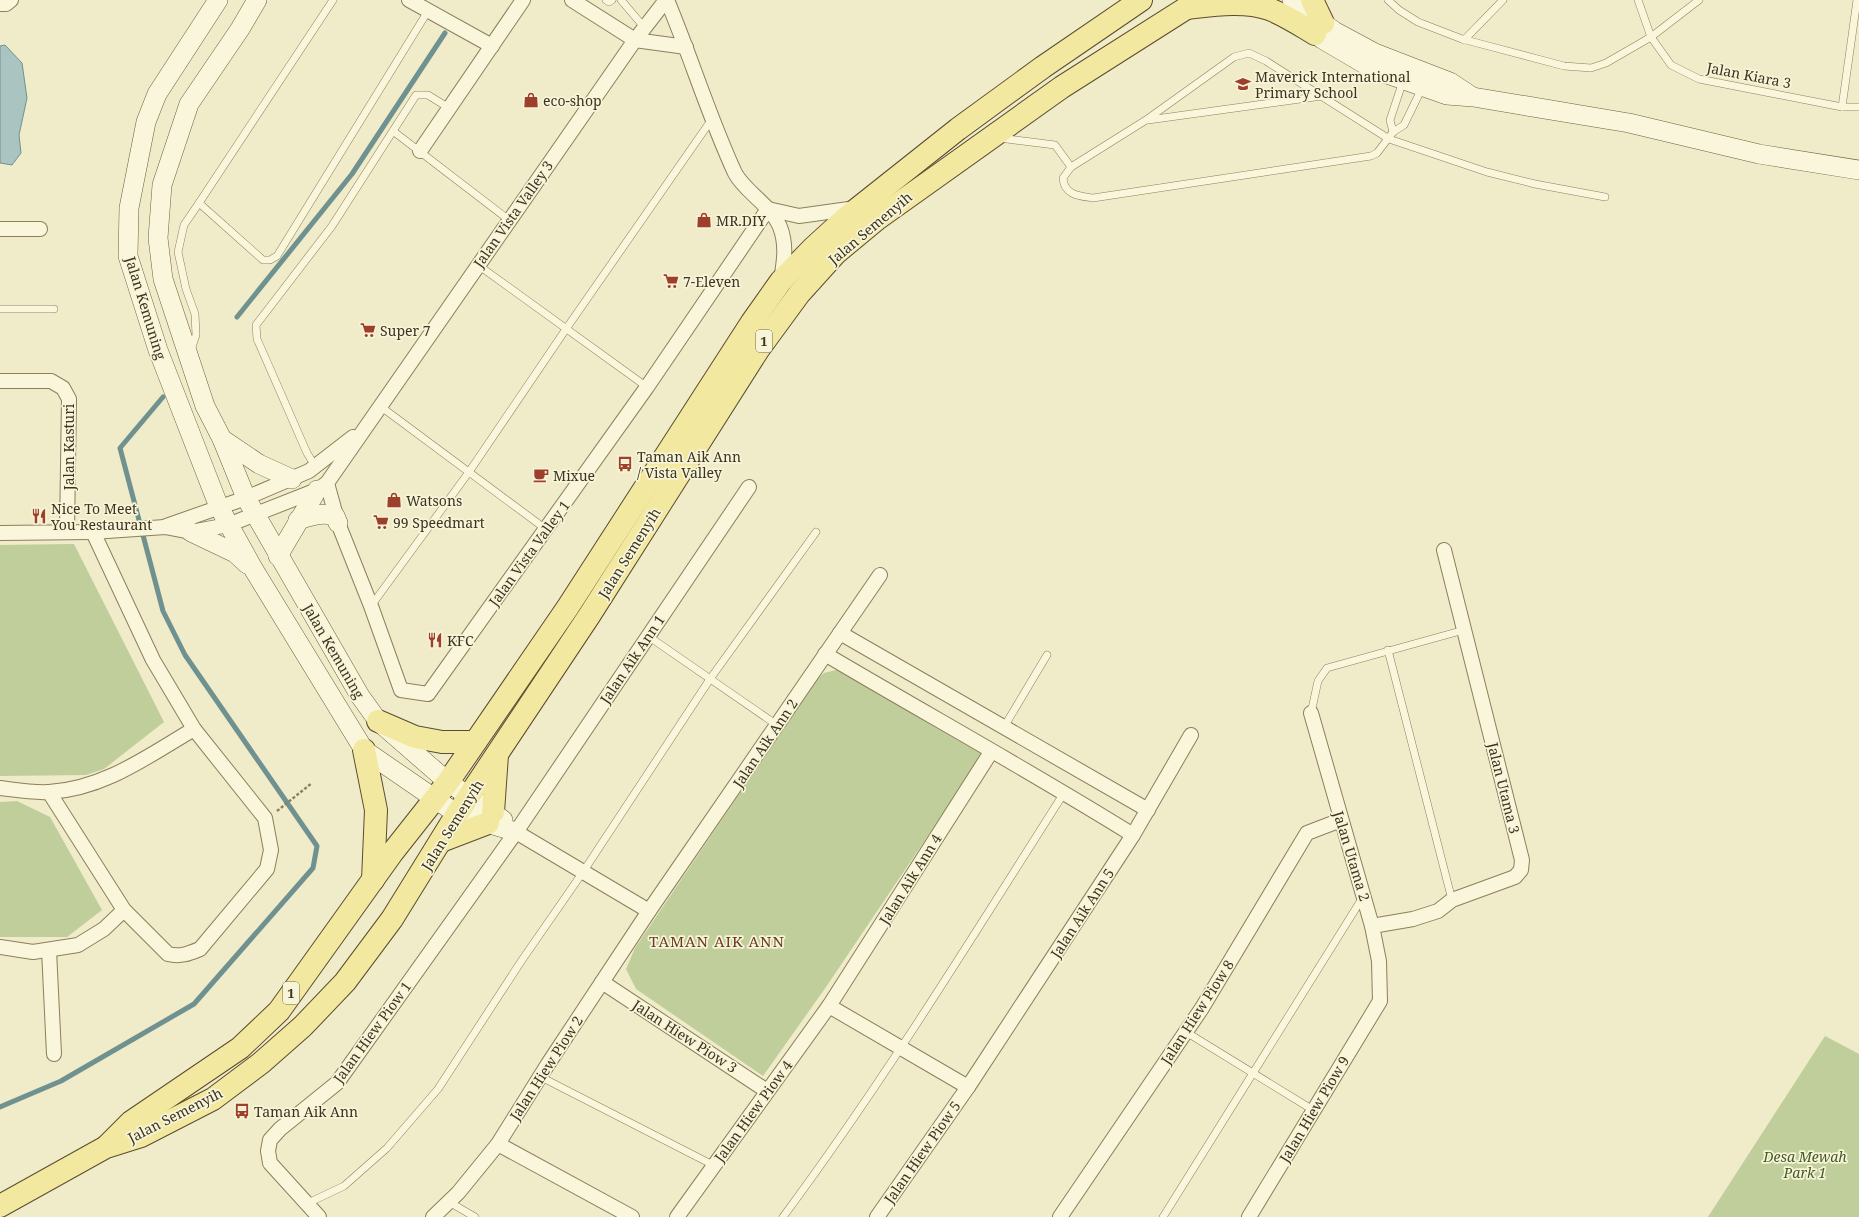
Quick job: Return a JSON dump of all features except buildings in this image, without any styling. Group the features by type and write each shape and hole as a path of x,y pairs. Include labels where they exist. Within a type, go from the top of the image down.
{"main road":[{"name":"Jalan Semenyih","path":"106,1147 131,1122 240,1048 279,1011 373,880 442,791 568,606 752,322 781,281 813,248 858,208 958,129 1043,67 1141,0"},
{"path":"1312,0 1319,28"},
{"name":"Jalan Semenyih","path":"0,1206 106,1147 141,1136 213,1099 261,1064 303,1026 350,976 392,919 463,805 589,616 758,350 799,294 836,253 877,219 1062,87 1193,4"},
{"path":"1193,4 1253,4 1269,8 1319,28"},
{"path":"378,721 415,737 442,742 475,742"},
{"path":"364,750 376,810 373,880"},
{"path":"441,841 491,817 498,754"}],"street":[{"path":"0,4 6,4 11,0"},
{"name":"Jalan Kemuning","path":"218,0 157,94 146,122 129,208 128,256 158,350 219,507 254,570 364,750 442,791"},
{"name":"Jalan Kemuning","path":"257,0 240,29 189,104 162,186 158,238 163,279 205,406 222,439 246,498 278,556 360,696 378,721 442,791"},
{"path":"409,0 492,46"},
{"path":"420,151 523,0"},
{"path":"572,0 634,40 686,47"},
{"path":"667,0 712,119 736,175 768,209 780,226 786,251 781,281"},
{"name":"Jalan Vista Valley 3","path":"322,487 634,40 667,0"},
{"path":"1271,0 1319,28 1373,69 1422,88 1446,95 1473,97 1629,123 1759,154 1859,170"},
{"path":"1292,0 1319,28 1334,31 1376,53 1450,82 1473,97"},
{"path":"768,209 799,216 858,208"},
{"name":"Jalan Vista Valley 1","path":"322,487 371,606 400,690 428,694 547,530 647,387 768,209"},
{"path":"0,229 40,229"},
{"name":"Jalan Kasturi","path":"0,381 51,382 63,388 69,399 67,532"},
{"name":"Jalan Vista Valley 3","path":"246,498 292,479 315,466 362,430"},
{"path":"222,439 259,464 292,479"},
{"path":"191,532 228,525 256,515 322,487"},
{"path":"278,556 298,520 322,487"},
{"name":"Jalan Aik Ann 1","path":"516,832 749,487"},
{"path":"0,533 123,531 159,527 246,498"},
{"path":"298,520 314,515 328,514 335,516 338,523"},
{"path":"159,527 191,532 235,553 254,570"},
{"path":"49,792 124,910 168,954 176,956 186,955 200,949 267,869 271,850 265,818 194,729 152,660 93,532"},
{"name":"Jalan Utama 3","path":"1372,926 1413,919 1438,911 1452,900 1514,877 1521,870 1522,860 1444,550"},
{"name":"Jalan Aik Ann 2","path":"649,911 880,575"},
{"path":"840,633 1148,810"},
{"path":"825,654 991,752 1064,793 1133,835"},
{"name":"Jalan Utama 2","path":"1311,713 1372,926 1379,961 1380,1001"},
{"path":"0,788 49,792 88,785 121,773 194,729"},
{"name":"Jalan Aik Ann 5","path":"968,1087 1133,835 1191,735"},
{"name":"Jalan Aik Ann 4","path":"830,1006 991,752"},
{"path":"442,791 463,805 491,817 649,911"},
{"name":"Jalan Hiew Piow 8","path":"1060,1217 1186,1032 1307,833 1341,820"},
{"name":"Jalan Hiew Piow 1","path":"319,1217 270,1163 268,1151 270,1140 280,1129 336,1083 516,832"},
{"path":"0,947 33,952 78,945 104,929 124,910"},
{"name":"Jalan Hiew Piow 2","path":"432,1217 449,1202 498,1144 649,911"},
{"path":"49,950 54,1054"},
{"name":"Jalan Hiew Piow 3","path":"602,982 767,1091"},
{"name":"Jalan Hiew Piow 9","path":"1249,1217 1380,1001"},
{"path":"830,1006 968,1087"},
{"name":"Jalan Hiew Piow 4","path":"677,1217 713,1165 830,1006"},
{"name":"Jalan Hiew Piow 5","path":"877,1217 968,1087"},
{"path":"498,1144 632,1217"}],"lane":[{"path":"188,358 196,335 195,314 186,289 178,252 184,225 333,0"},
{"path":"606,0 609,2 612,0"},
{"path":"621,0 644,27"},
{"path":"1388,0 1399,10 1418,22 1464,40 1564,66 1592,68 1606,63 1651,37 1698,0"},
{"path":"1464,40 1503,0"},
{"name":"Jalan Kiara 3","path":"1638,0 1651,37 1671,66 1699,79 1842,107 1859,107"},
{"path":"1842,107 1857,0"},
{"path":"199,203 263,260 270,260 277,256 428,11"},
{"path":"1422,88 1404,125 1391,135 1377,153 1371,156 1093,198 1079,196 1069,192 1063,184 1063,178 1071,167 1146,120 1234,57 1249,53 1266,61 1322,96 1391,135 1487,172 1535,184 1605,196"},
{"path":"1391,135 1390,120 1403,80"},
{"path":"315,466 307,453 257,339 256,325 332,226 416,95 428,95 449,108"},
{"path":"1146,120 1322,96"},
{"path":"371,606 469,472 712,119"},
{"path":"393,131 509,220"},
{"path":"990,137 1055,145 1071,167"},
{"path":"478,265 647,387"},
{"path":"0,309 54,309"},
{"path":"380,406 547,530"},
{"path":"306,1204 344,1186 387,1148 438,1089 522,960 583,872 710,679 816,532"},
{"path":"1311,713 1318,681 1327,668 1464,630"},
{"path":"648,636 777,725"},
{"path":"1388,650 1452,900"},
{"path":"1004,727 1047,655"},
{"path":"783,1217 834,1148 1064,793"},
{"path":"1163,1217 1295,1008 1364,895"},
{"path":"1186,1032 1252,1074 1313,1110"},
{"path":"541,1077 713,1165"},
{"path":"449,1202 475,1217"}],"path":[{"path":"283,808 312,783"}],"green space":[{"path":"74,544 164,722 104,769 86,775 0,776 0,545"},
{"path":"840,669 983,754 826,987 763,1076 636,989 626,969 635,948 817,679 824,673"},
{"path":"17,801 50,817 102,910 67,937 0,937 0,802"},
{"name":"Desa Mewah Park 1","path":"1825,1036 1859,1054 1859,1217 1708,1217"}],"water":[{"path":"5,45 22,63 27,98 19,135 21,153 12,165 0,163 0,46"}],"waterway":[{"path":"237,317 352,174 445,33"},
{"path":"0,1107 61,1081 194,1004 313,868 317,846 185,655 163,611 120,448 163,397"}],"place":[{"name":"Maverick International Primary School","path":"1243,84"},
{"name":"eco-shop","path":"531,100"},
{"name":"MR.DIY","path":"704,220"},
{"name":"7-Eleven","path":"671,281"},
{"name":"Super 7","path":"368,330"},
{"name":"Taman Aik Ann / Vista Valley","path":"625,464"},
{"name":"Mixue","path":"541,475"},
{"name":"Watsons","path":"394,500"},
{"name":"Nice To Meet You Restaurant","path":"39,516"},
{"name":"99 Speedmart","path":"381,522"},
{"name":"KFC","path":"435,640"},
{"name":"Taman Aik Ann","path":"242,1111"}],"district":[{"name":"TAMAN AIK ANN","path":"717,941"}]}
